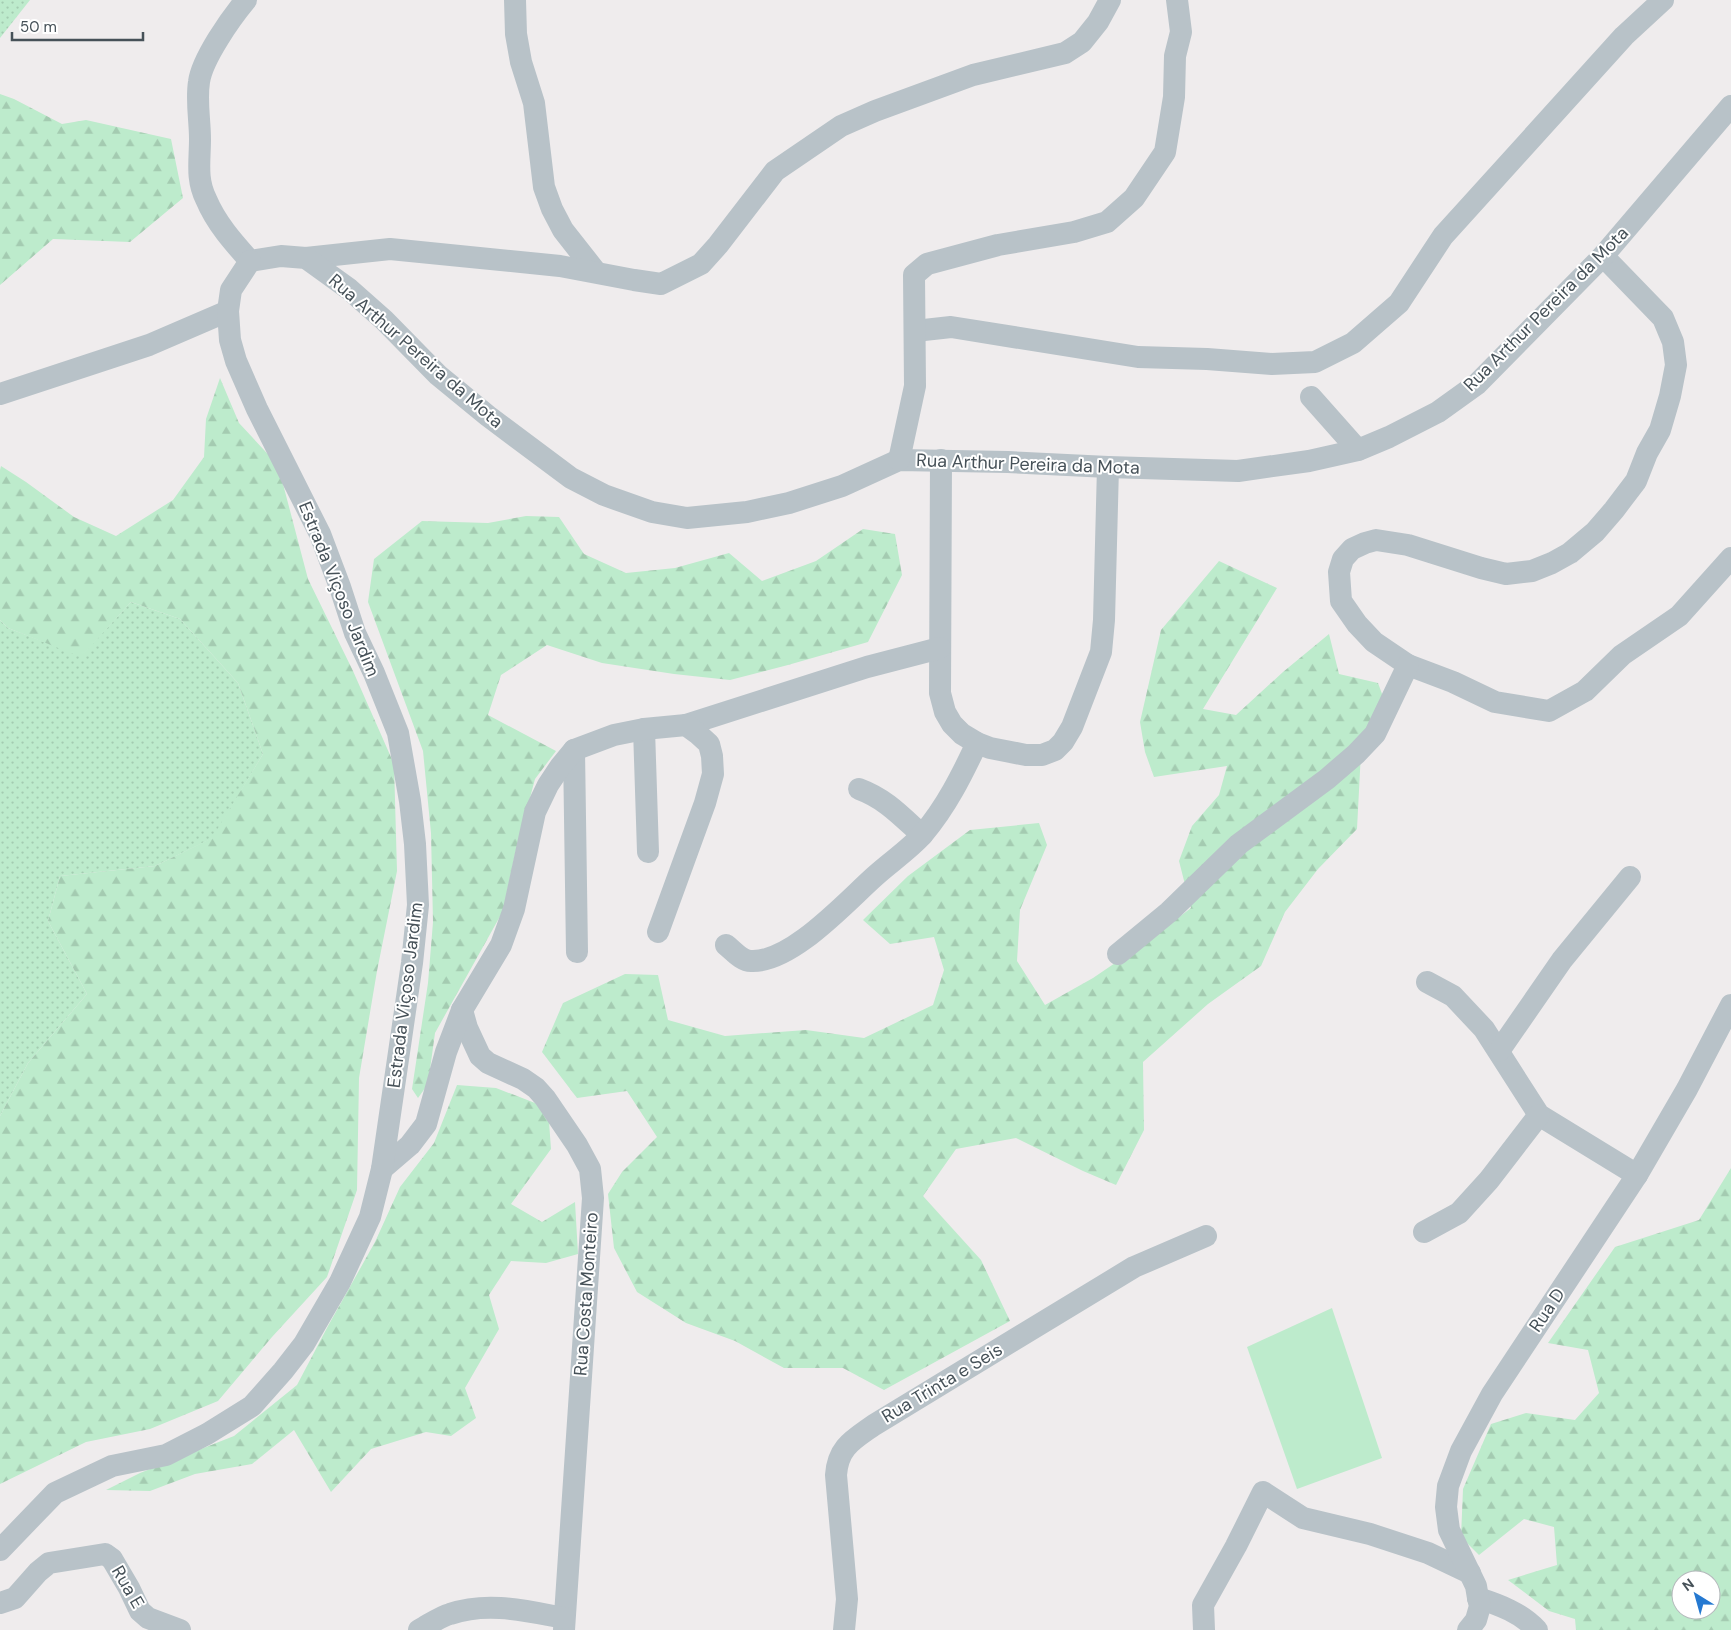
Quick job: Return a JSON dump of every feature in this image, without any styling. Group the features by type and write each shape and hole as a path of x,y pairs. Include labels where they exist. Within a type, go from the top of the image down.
{"street":[{"path":"246,0 208,54 199,81 200,139 198,173 205,199 209,206 226,234 250,261 281,256 306,258 390,249 560,266 661,284 701,264 775,171 841,126 875,111 973,75 1065,53 1082,42 1098,22 1110,0"},
{"path":"515,0 516,34 521,62 534,103 544,187 552,209 563,230 596,272"},
{"path":"899,460 915,386 914,275 926,264 998,245 1074,232 1107,222 1134,198 1165,152 1174,97 1175,56 1181,32 1177,0"},
{"path":"915,331 951,327 1138,356 1207,358 1272,364 1315,362 1353,344 1399,302 1443,236 1624,36 1663,0"},
{"name":"Rua Arthur Pereira da Mota","path":"306,258 356,295 384,320 438,375 488,416 571,478 604,495 652,512 687,518 747,512 789,503 842,486 899,460 1008,462 1238,471 1308,462 1358,450 1390,437 1438,412 1477,384 1603,256 1731,106"},
{"path":"1603,256 1663,318 1673,342 1676,365 1670,396 1660,430 1647,453 1636,481 1614,510 1595,532 1570,553 1532,571 1506,574 1472,566 1408,545 1376,540 1352,549 1343,559 1338,572 1341,601 1357,624 1374,642 1408,665 1453,682 1495,702 1549,711 1585,691 1622,655 1679,616 1731,558"},
{"name":"Estrada Viçoso Jardim","path":"0,1550 55,1492 112,1466 166,1455 208,1434 252,1406 304,1344 340,1282 370,1217 382,1169 412,963 418,905 412,818 398,733 374,673 355,633 320,534 257,409 236,362 230,340 228,311 231,290 250,261"},
{"path":"0,394 149,345 228,311"},
{"path":"1311,396 1358,450"},
{"path":"941,460 940,693 945,712 952,724 962,734 977,743 990,748 1026,755 1042,755 1055,750 1063,742 1072,727 1101,652 1104,620 1108,467"},
{"path":"382,1169 410,1145 426,1124 446,1052 462,1010 501,945 514,909 535,812 548,785 574,750 614,735 644,729 686,725 867,667 940,648"},
{"path":"1118,954 1169,912 1240,844 1327,779 1356,754 1375,734 1408,665"},
{"path":"658,932 705,803 713,774 709,744 697,732 686,725"},
{"path":"644,729 648,852"},
{"path":"726,945 748,962 759,961 771,958 786,950 823,923 922,835 955,788 977,743"},
{"path":"574,750 577,952"},
{"path":"859,789 874,794 888,804 922,835"},
{"path":"1499,1051 1562,960 1630,877"},
{"path":"1427,982 1453,996 1484,1029 1539,1115 1638,1175"},
{"name":"Rua D","path":"1468,1630 1476,1620 1480,1606 1476,1586 1449,1530 1446,1507 1448,1486 1461,1451 1492,1394 1638,1175 1687,1089 1731,1005"},
{"name":"Rua Costa Monteiro","path":"462,1010 467,1028 480,1056 488,1063 536,1088 577,1145 590,1168 593,1198 564,1624"},
{"path":"1424,1232 1459,1213 1489,1180 1539,1115"},
{"name":"Rua Trinta e Seis","path":"844,1630 847,1599 836,1475 837,1462 845,1448 874,1425 1134,1267 1206,1236"},
{"path":"1204,1630 1203,1605 1263,1492 1303,1518 1370,1534 1428,1553 1470,1573"},
{"name":"Rua E","path":"0,1602 15,1598 38,1572 49,1563 105,1554 112,1559 140,1611 148,1618 180,1630"},
{"path":"1478,1598 1502,1606 1529,1621 1537,1630"},
{"path":"419,1630 449,1614 478,1608 511,1608 564,1624"}],"green space":[{"path":"0,0 30,0 0,38"},
{"path":"0,94 14,99 62,124 86,120 171,139 183,198 130,242 53,239 0,285"},
{"path":"220,378 239,423 278,465 308,579 353,671 394,764 397,871 377,971 359,1078 357,1190 327,1277 272,1337 218,1401 150,1429 86,1442 0,1484 0,1116 28,1063 87,994 48,921 60,876 155,866 212,838 263,754 238,683 180,619 131,602 81,657 8,628 0,620 0,470 1,466 74,517 116,536 173,500 204,457 206,419"},
{"path":"526,516 559,517 584,554 626,573 675,568 729,553 762,581 816,561 863,529 895,534 902,575 868,642 730,680 602,663 547,645 501,675 488,715 556,751 535,779 515,854 503,911 435,1033 428,1084 418,1098 412,1089 428,983 433,922 431,833 423,751 368,602 374,559 422,521 488,523"},
{"path":"1219,561 1277,588 1203,709 1236,715 1283,672 1329,634 1339,674 1378,683 1385,702 1361,752 1357,829 1318,869 1285,912 1261,966 1208,1004 1143,1062 1144,1130 1116,1185 1016,1138 956,1149 923,1196 981,1260 1010,1321 884,1390 843,1368 784,1368 735,1341 686,1323 637,1292 614,1248 608,1194 622,1172 657,1137 627,1091 577,1098 542,1052 563,1003 625,974 658,975 668,1020 725,1036 806,1030 864,1038 933,1005 944,970 934,937 890,944 863,920 908,876 970,830 1039,823 1047,845 1020,910 1017,961 1045,1005 1093,978 1146,942 1191,908 1179,861 1192,826 1219,795 1227,766 1154,777 1145,752 1140,722 1161,630"},
{"path":"131,602 180,619 238,683 263,754 213,838 155,866 60,876 48,921 87,994 28,1063 0,1116 0,620 8,628 81,656"},
{"path":"457,1085 496,1088 548,1108 551,1149 511,1204 542,1222 575,1202 578,1254 546,1263 511,1261 489,1295 499,1329 465,1388 476,1418 451,1436 426,1432 371,1449 331,1492 294,1430 252,1464 195,1474 150,1491 106,1490 140,1473 234,1436 297,1385 375,1242 400,1187 434,1143"},
{"path":"1731,1168 1731,1630 1576,1630 1575,1619 1549,1611 1508,1580 1557,1565 1554,1527 1524,1519 1479,1555 1461,1537 1463,1489 1491,1424 1526,1413 1575,1420 1599,1393 1588,1350 1548,1343 1615,1247 1699,1220"},
{"path":"1332,1308 1382,1458 1297,1489 1247,1347"}]}
